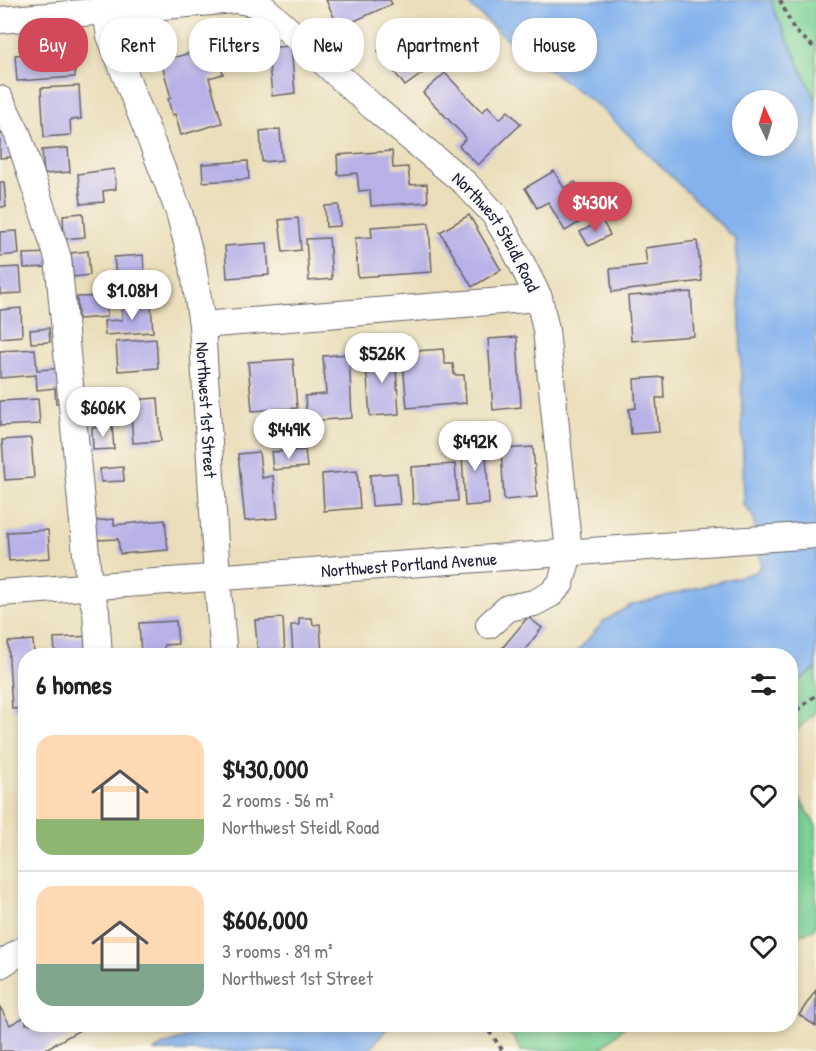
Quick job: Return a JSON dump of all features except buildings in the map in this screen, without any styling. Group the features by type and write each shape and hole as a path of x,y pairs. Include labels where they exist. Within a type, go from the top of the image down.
{"street":[{"path":"0,20 105,6 241,1"},
{"name":"Northwest Steidl Road","path":"241,1 265,9 279,20 373,107 465,183 494,214 512,244 539,298 546,330 569,553"},
{"name":"Northwest 1st Street","path":"105,6 110,36 179,212 193,266 202,325 223,648"},
{"path":"0,99 18,135 58,258 89,586 96,611 98,648"},
{"path":"202,325 539,298"},
{"name":"Northwest Portland Avenue","path":"0,593 816,535"},
{"path":"489,625 508,608 534,603 551,594 561,583 569,553"},
{"path":"0,965 18,953"}],"path":[{"path":"780,0 794,30 816,49"},
{"path":"798,710 816,695"},
{"path":"490,1032 503,1051"}],"green space":[{"path":"772,0 816,0 816,101 773,8"},
{"path":"816,669 816,711 798,729 798,680"},
{"path":"798,796 816,826 816,925 813,930 798,934"},
{"path":"508,1032 618,1032 598,1051 520,1051 515,1039"}],"water":[{"path":"464,0 772,0 773,8 816,101 816,669 798,681 798,648 580,648 604,621 631,605 756,572 761,566 753,516 744,505 736,240 601,108 552,72 597,72 597,18 512,18 512,42 500,33 500,18 484,18"},
{"path":"201,1032 384,1032 368,1051 154,1051 161,1046"}]}
